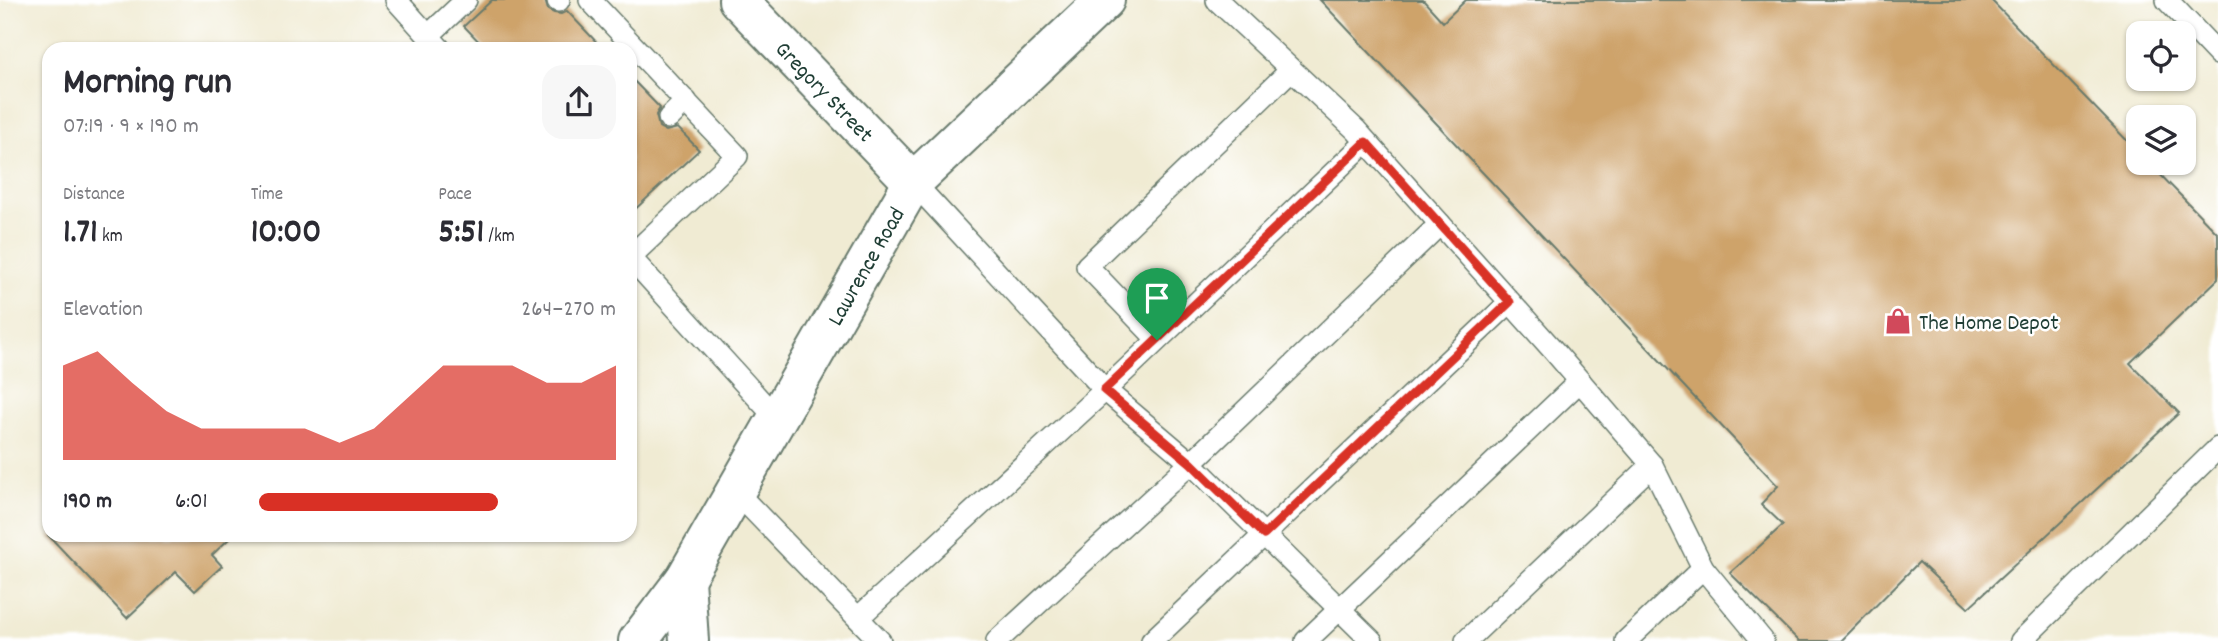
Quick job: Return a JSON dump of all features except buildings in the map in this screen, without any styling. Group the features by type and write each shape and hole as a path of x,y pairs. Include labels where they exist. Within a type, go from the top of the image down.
{"street":[{"name":"Gregory Street","path":"738,0 913,182"},
{"name":"Lawrence Road","path":"638,641 685,579 913,182 1105,0"},
{"path":"685,579 689,641"}],"lane":[{"path":"396,0 433,42"},
{"path":"435,42 466,0"},
{"path":"590,0 621,42"},
{"path":"1217,0 1366,142 1652,465 1703,568 1763,641"},
{"path":"2167,0 2218,54"},
{"path":"637,58 685,101 737,156 637,250"},
{"path":"1157,340 1087,266 1291,69"},
{"path":"668,117 685,101"},
{"path":"858,618 1366,142"},
{"path":"913,182 1104,390 1191,463 1372,641"},
{"path":"997,641 1191,463 1440,224"},
{"path":"637,265 777,419"},
{"path":"1152,641 1510,302"},
{"path":"1306,641 1580,381"},
{"path":"2021,641 2218,448"},
{"path":"1466,641 1652,465"},
{"path":"735,491 880,641"},
{"path":"1626,641 1703,568"}],"place":[{"name":"The Home Depot","path":"1898,321"}],"route":[{"path":"1366,142 1510,302 1264,535 1191,463 1104,390 1157,340 1366,142"}]}
